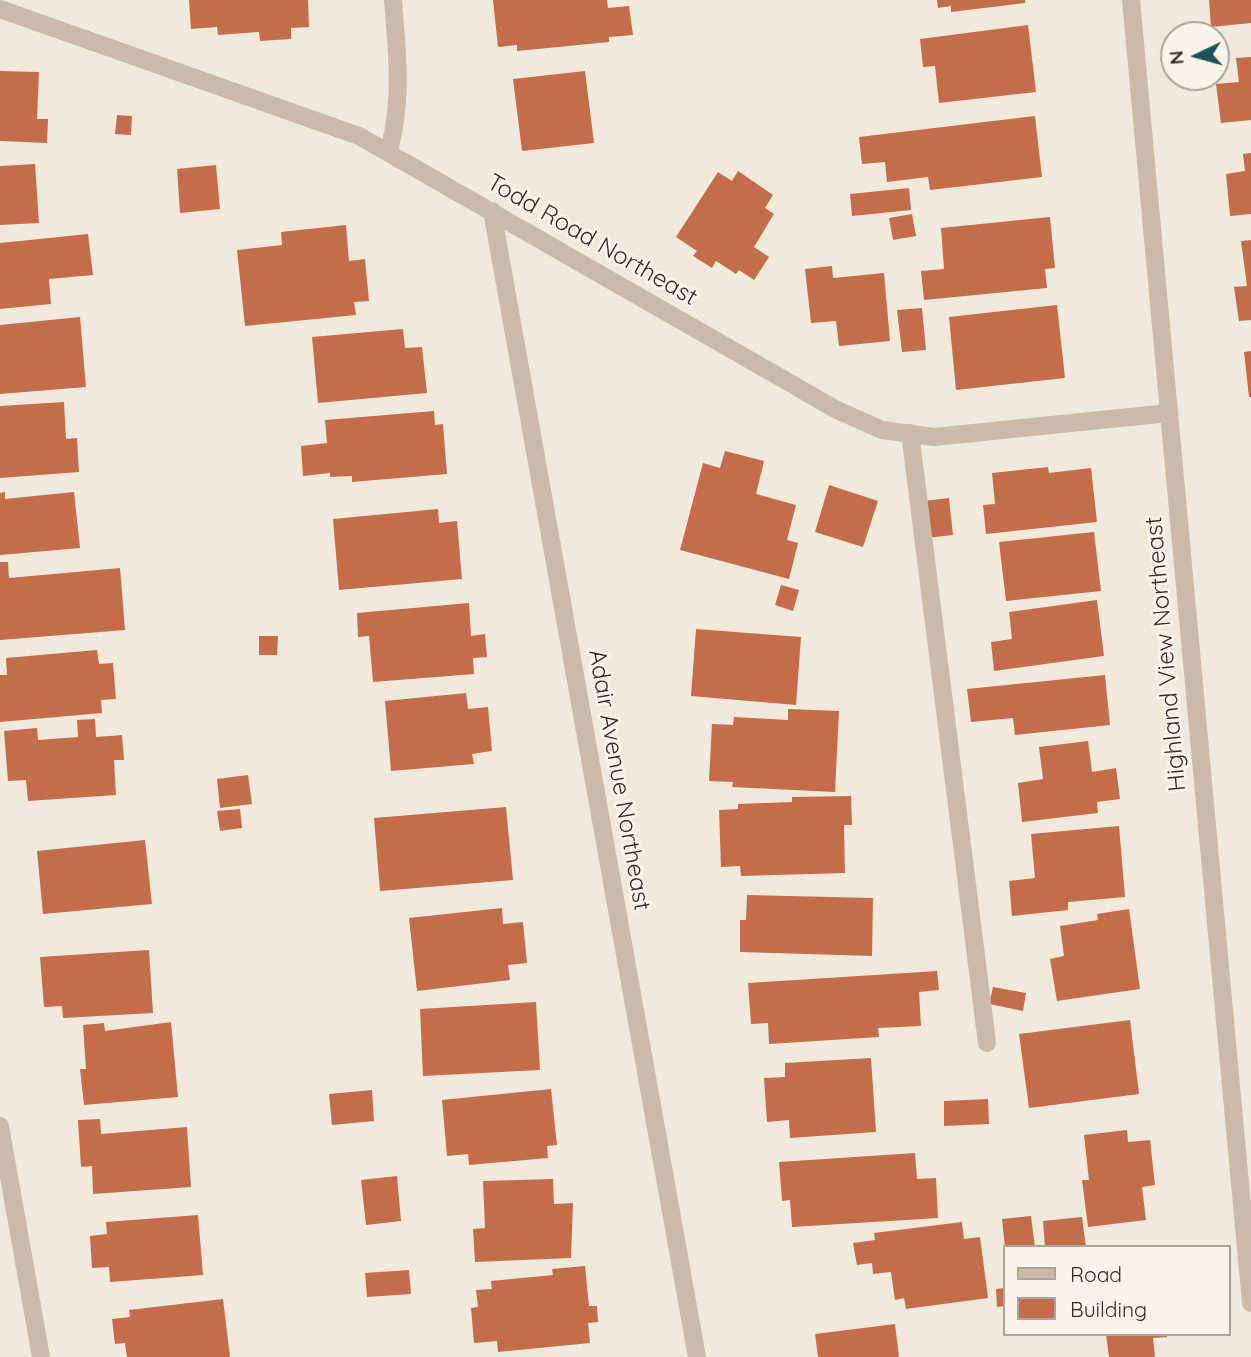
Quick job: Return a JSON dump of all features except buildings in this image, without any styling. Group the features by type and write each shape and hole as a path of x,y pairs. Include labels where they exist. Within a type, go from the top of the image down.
{"street":[{"path":"389,150 396,124 399,78 393,0"},
{"name":"Highland View Northeast","path":"1131,0 1251,1303"},
{"name":"Todd Road Northeast","path":"0,9 359,136 389,150 837,410 882,430 934,437 1169,413"},
{"name":"Adair Avenue Northeast","path":"492,211 697,1357"},
{"path":"910,433 988,1043"},
{"path":"0,1126 41,1357"}]}
